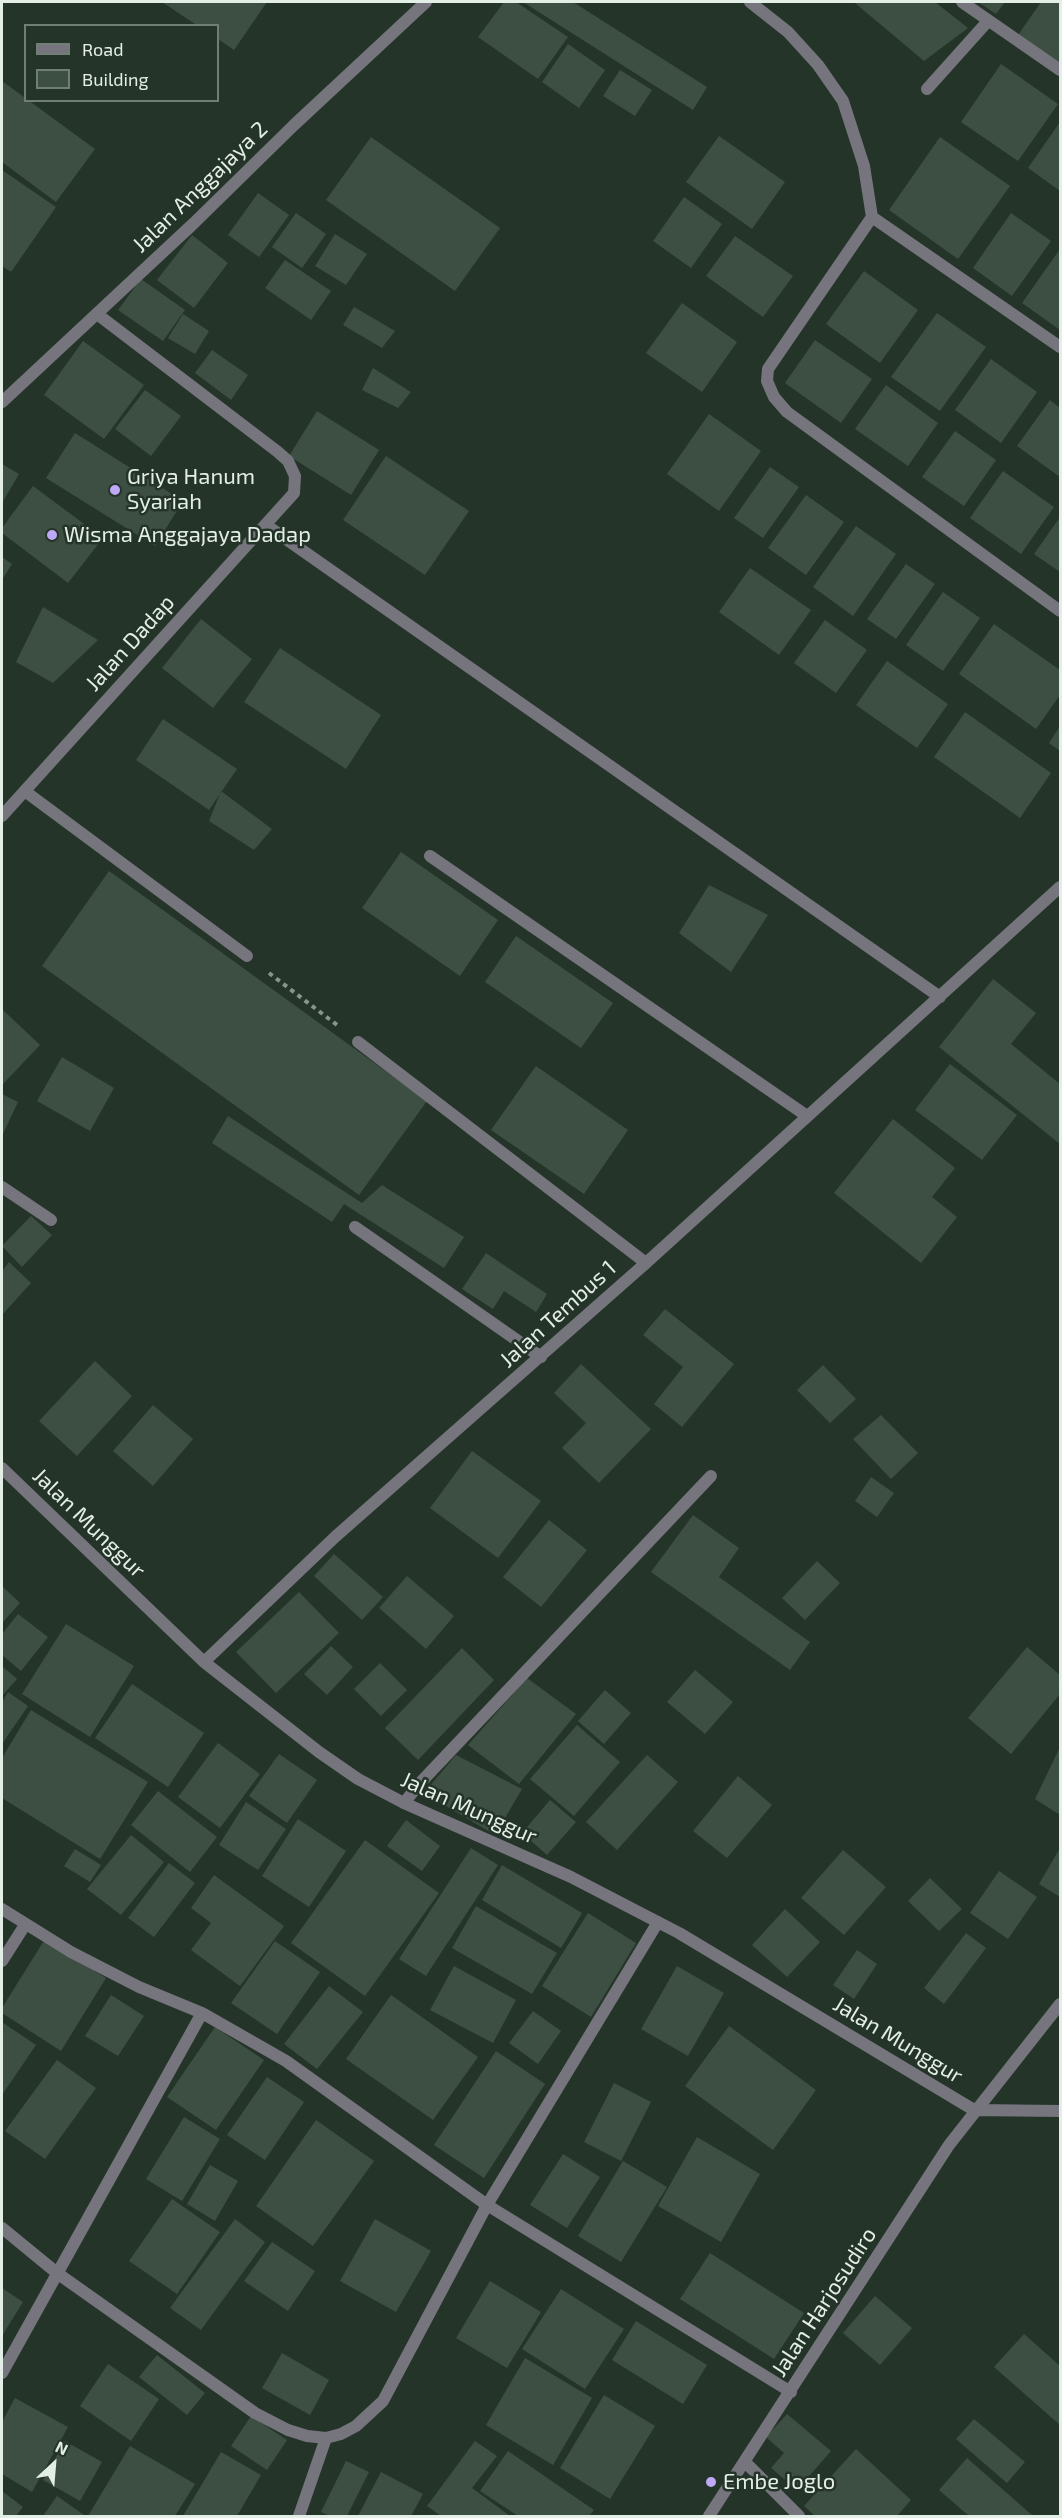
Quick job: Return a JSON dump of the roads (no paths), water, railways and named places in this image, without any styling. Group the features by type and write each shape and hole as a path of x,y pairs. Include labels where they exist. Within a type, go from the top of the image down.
{"street":[{"name":"Jalan Anggajaya 2","path":"2,402 426,2"},
{"path":"750,2 788,32 818,65 843,101 864,166 872,217 768,369 767,381 774,397 787,412 1060,611"},
{"path":"962,2 1060,70"},
{"path":"927,88 988,21"},
{"path":"872,217 1060,347"},
{"name":"Jalan Dadap","path":"2,816 294,493 295,476 288,461 97,314"},
{"path":"266,525 940,997"},
{"path":"26,792 247,956"},
{"path":"430,856 807,1116"},
{"name":"Jalan Tembus 1","path":"204,1662 335,1537 646,1263 1060,887"},
{"path":"358,1042 646,1263"},
{"path":"2,1187 51,1220"},
{"path":"355,1227 541,1357"},
{"name":"Jalan Munggur","path":"2,1468 204,1662 319,1752 358,1779 404,1803 533,1859 658,1922 975,2110"},
{"path":"404,1803 428,1774 711,1476"},
{"path":"2,1909 25,1925 139,1987 202,2013 286,2061 487,2205 791,2392"},
{"path":"2,2228 57,2273 255,2413 288,2430 326,2438 340,2434 356,2426 383,2401 487,2205 658,1922"},
{"path":"2,1960 25,1925"},
{"name":"Jalan Harjosudiro","path":"709,2517 949,2145 1060,2004"},
{"path":"2,2373 202,2013"},
{"path":"975,2110 1060,2111"},
{"path":"299,2517 326,2438"},
{"path":"746,2462 799,2517"}],"place":[{"name":"Griya Hanum Syariah","path":"115,490"},
{"name":"Wisma Anggajaya Dadap","path":"52,535"},
{"name":"Embe Joglo","path":"711,2482"}]}
